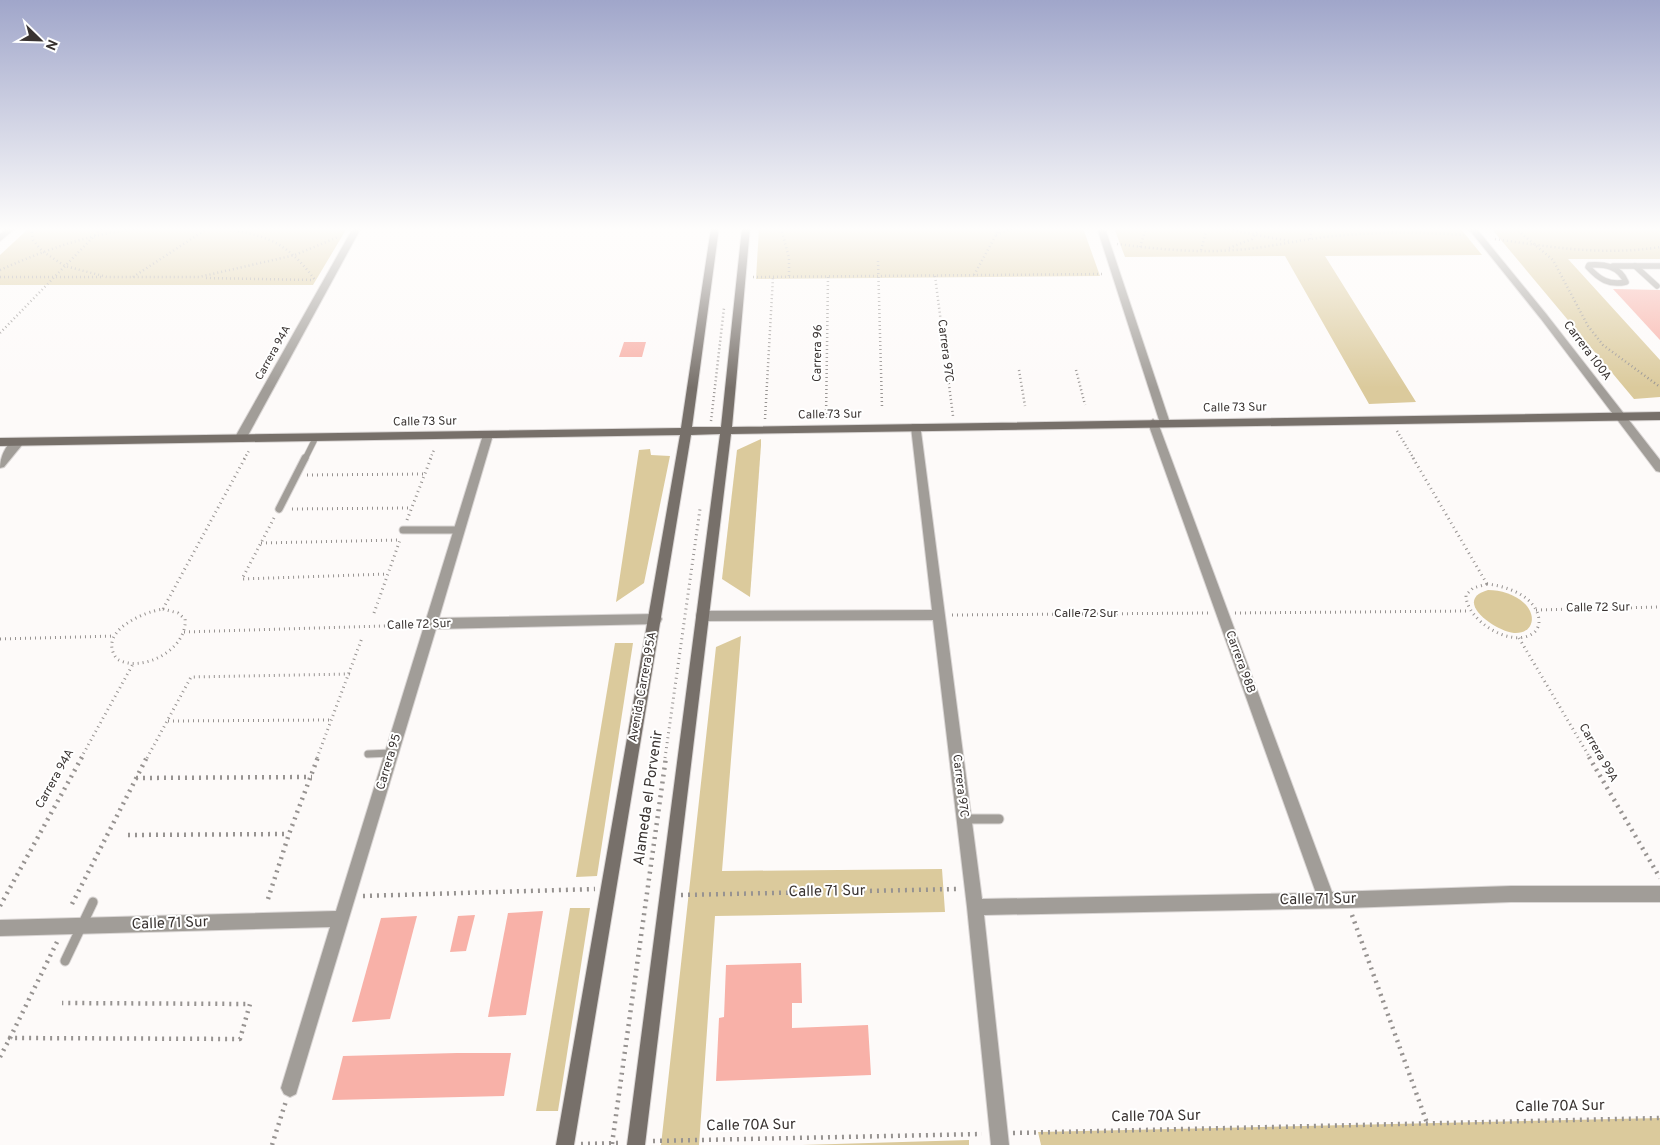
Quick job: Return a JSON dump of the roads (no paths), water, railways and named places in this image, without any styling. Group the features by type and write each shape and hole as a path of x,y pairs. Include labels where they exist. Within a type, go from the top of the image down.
{"main road":[{"name":"Avenida Carrera 95A","path":"565,1145 686,432 708,281"},
{"path":"636,1144 726,431 741,281"},
{"name":"Calle 73 Sur","path":"0,442 1660,416"}],"street":[{"name":"Carrera 94A","path":"240,438 328,281"},
{"name":"Carrera 98B","path":"1118,281 1159,423 1222,613 1327,900"},
{"name":"Carrera 100A","path":"1515,281 1660,468"},
{"name":"Carrera 97C","path":"916,427 973,889 999,1139"},
{"name":"Carrera 95","path":"290,1088 488,434"},
{"path":"0,464 18,442"},
{"path":"702,616 939,615"},
{"name":"Calle 72 Sur","path":"430,624 654,619"},
{"name":"Calle 71 Sur","path":"975,907 1347,900 1511,894 1660,894"},
{"name":"Calle 71 Sur","path":"0,928 341,919"}],"lane":[{"path":"1602,281 1610,283 1626,281"},
{"path":"1653,281 1658,286"},
{"path":"278,509 316,437"},
{"path":"403,530 459,530"},
{"path":"368,754 391,753"},
{"path":"964,819 999,819"},
{"path":"65,960 83,926 92,902"}]}
